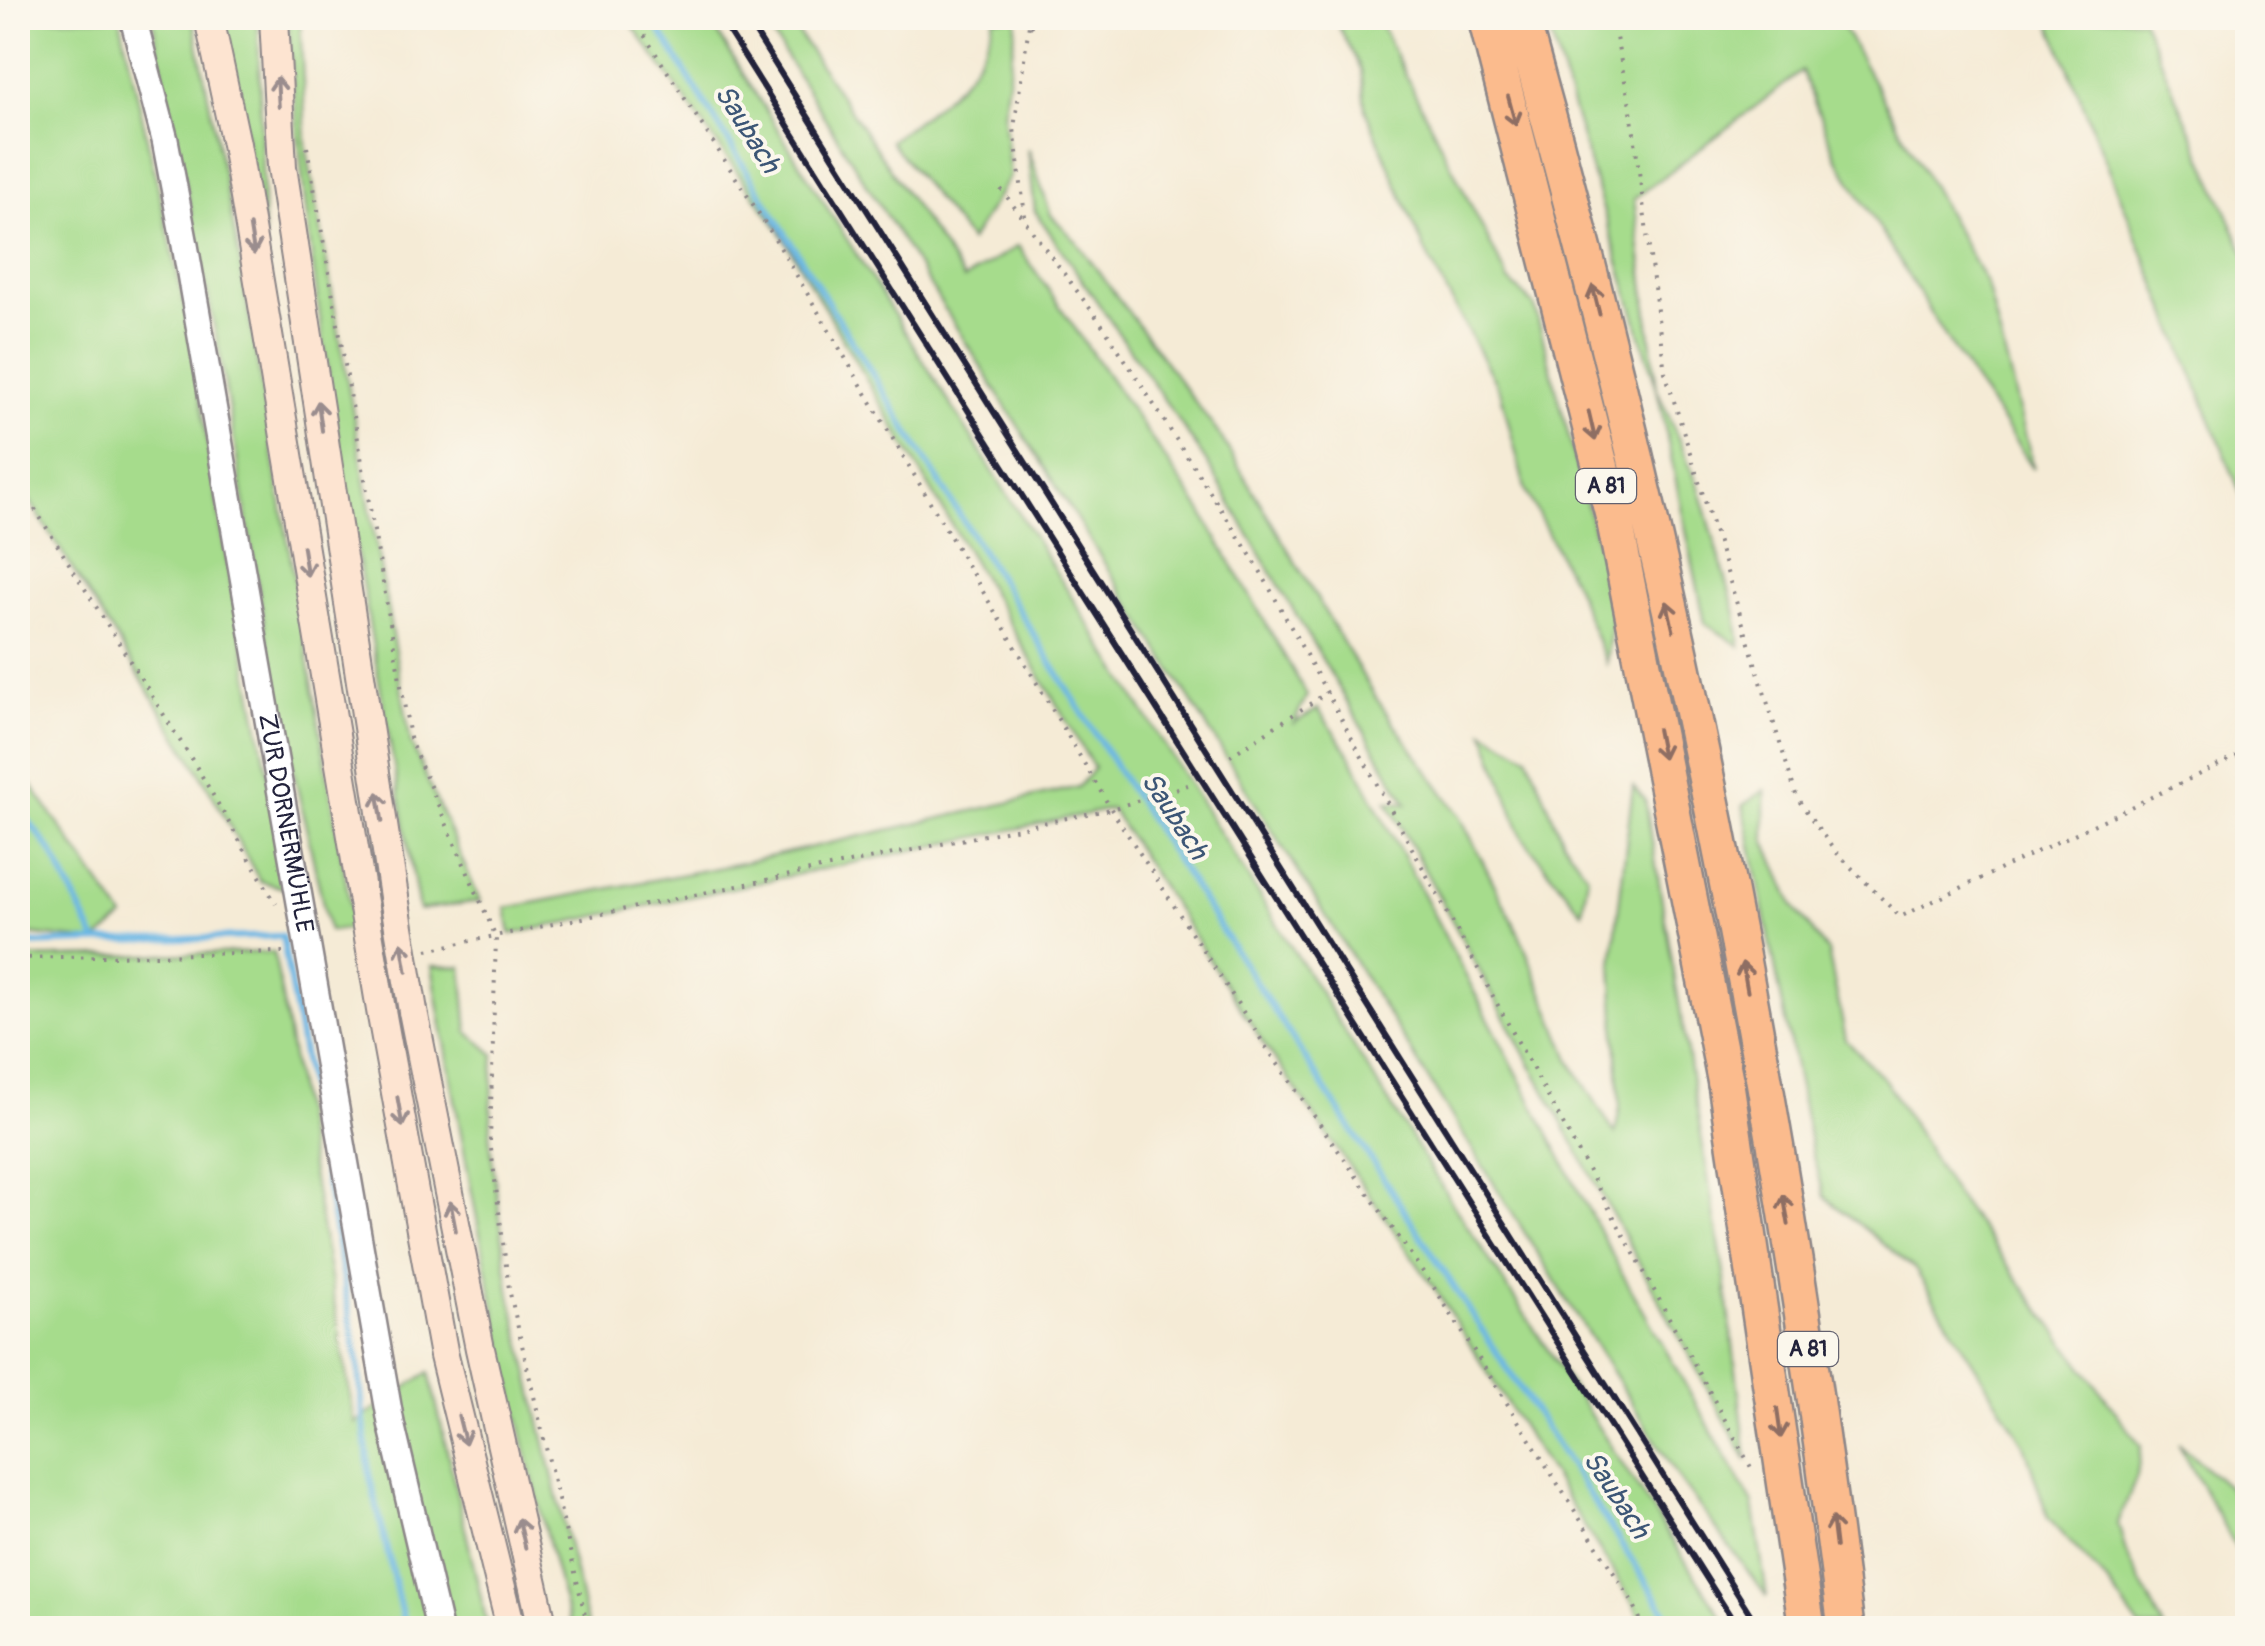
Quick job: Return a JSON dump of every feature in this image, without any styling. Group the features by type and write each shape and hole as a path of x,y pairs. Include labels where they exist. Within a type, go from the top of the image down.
{"highway":[{"name":"A 81","path":"1486,18 1615,523 1726,1084 1807,1628"},
{"name":"A 81","path":"1521,18 1601,320 1728,882 1808,1346 1846,1628"}],"main road":[{"path":"209,18 236,144 382,1016 444,1356 512,1628"},
{"path":"274,18 282,166 413,1011 480,1349 543,1628"}],"street":[{"name":"ZUR DORNERMÜHLE","path":"132,18 165,140 186,244 391,1423 439,1628"}],"path":[{"path":"633,18 774,237 1112,809 1257,1034 1436,1292 1634,1605 1644,1628"},
{"path":"1025,218 1014,128 1030,18"},
{"path":"1029,26 1048,18"},
{"path":"1612,18 1631,110 1665,372 1797,798 1833,849 1900,917 2248,751"},
{"path":"306,145 411,744 496,937 490,1141 506,1270 554,1499 588,1628"},
{"path":"1000,189 1025,218 1184,446 1328,692 1757,1478"},
{"path":"18,482 200,771 281,911"},
{"path":"1230,756 1328,692"},
{"path":"449,946 1112,809 1188,785"},
{"path":"18,958 274,952"}],"green space":[{"path":"18,18 120,18 187,316 224,544 290,890 260,881 199,771 18,482"},
{"path":"152,18 193,18 238,250 354,928 329,931 274,683 220,356"},
{"path":"224,18 258,18 264,240"},
{"path":"288,18 300,18 306,145 411,743 480,901 419,910 325,354 297,130"},
{"path":"627,18 708,18 1451,1201 1729,1628 1644,1628 1634,1605 1437,1292 1266,1047 1111,809 511,934 506,908 737,864 1078,787 1094,768 779,230"},
{"path":"762,18 788,18 964,279 1018,246 1200,509 1307,695 1294,723 1318,709 1350,755 1618,1266 1753,1504 1767,1597 1682,1483"},
{"path":"994,18 1017,18 1003,115 1010,176 970,241 890,141 968,74 988,39"},
{"path":"1334,18 1377,18 1509,281 1534,305 1614,607 1606,663 1575,586 1525,489 1501,393 1425,251 1365,109 1361,69"},
{"path":"1838,18 1987,285 2034,469 1951,346 1836,157 1802,71 1634,199 1657,389 1546,19"},
{"path":"2048,18 2142,18 2247,259 2247,509"},
{"path":"1028,148 1051,215 1075,240 1221,437 1376,698 1460,816 1520,936 1572,1064 1615,1134 1620,1107 1612,964 1633,786 1645,799 1725,1279 1747,1461 1387,801 1407,804 1206,461 1035,211"},
{"path":"1657,389 1699,487 1736,614 1740,646 1705,623"},
{"path":"1484,731 1528,756 1563,841 1588,876 1582,912 1522,837"},
{"path":"18,766 124,918 96,941 18,933"},
{"path":"1765,790 1765,839 1793,905 1828,952 1846,1040 1885,1080 1953,1191 2141,1446 2137,1476 2118,1523 2126,1553 2164,1628 2140,1628 2108,1583 2048,1518 2024,1444 1915,1269 1825,1197 1812,1153 1743,805"},
{"path":"274,952 355,1423 429,1372 488,1628 18,1628 18,958"},
{"path":"432,966 462,967 468,1032 494,1054 490,1141 509,1289 588,1628 571,1628 529,1464 476,1216"},
{"path":"2178,1443 2228,1487 2247,1515 2247,1568"}],"waterway":[{"name":"Saubach","path":"652,18 1122,777 1676,1628"},
{"path":"18,807 52,852 96,941"},
{"path":"18,944 282,936 358,1363 369,1472 405,1628"}],"railway":[{"path":"720,18 1738,1628"},
{"path":"746,18 1759,1628"}]}
